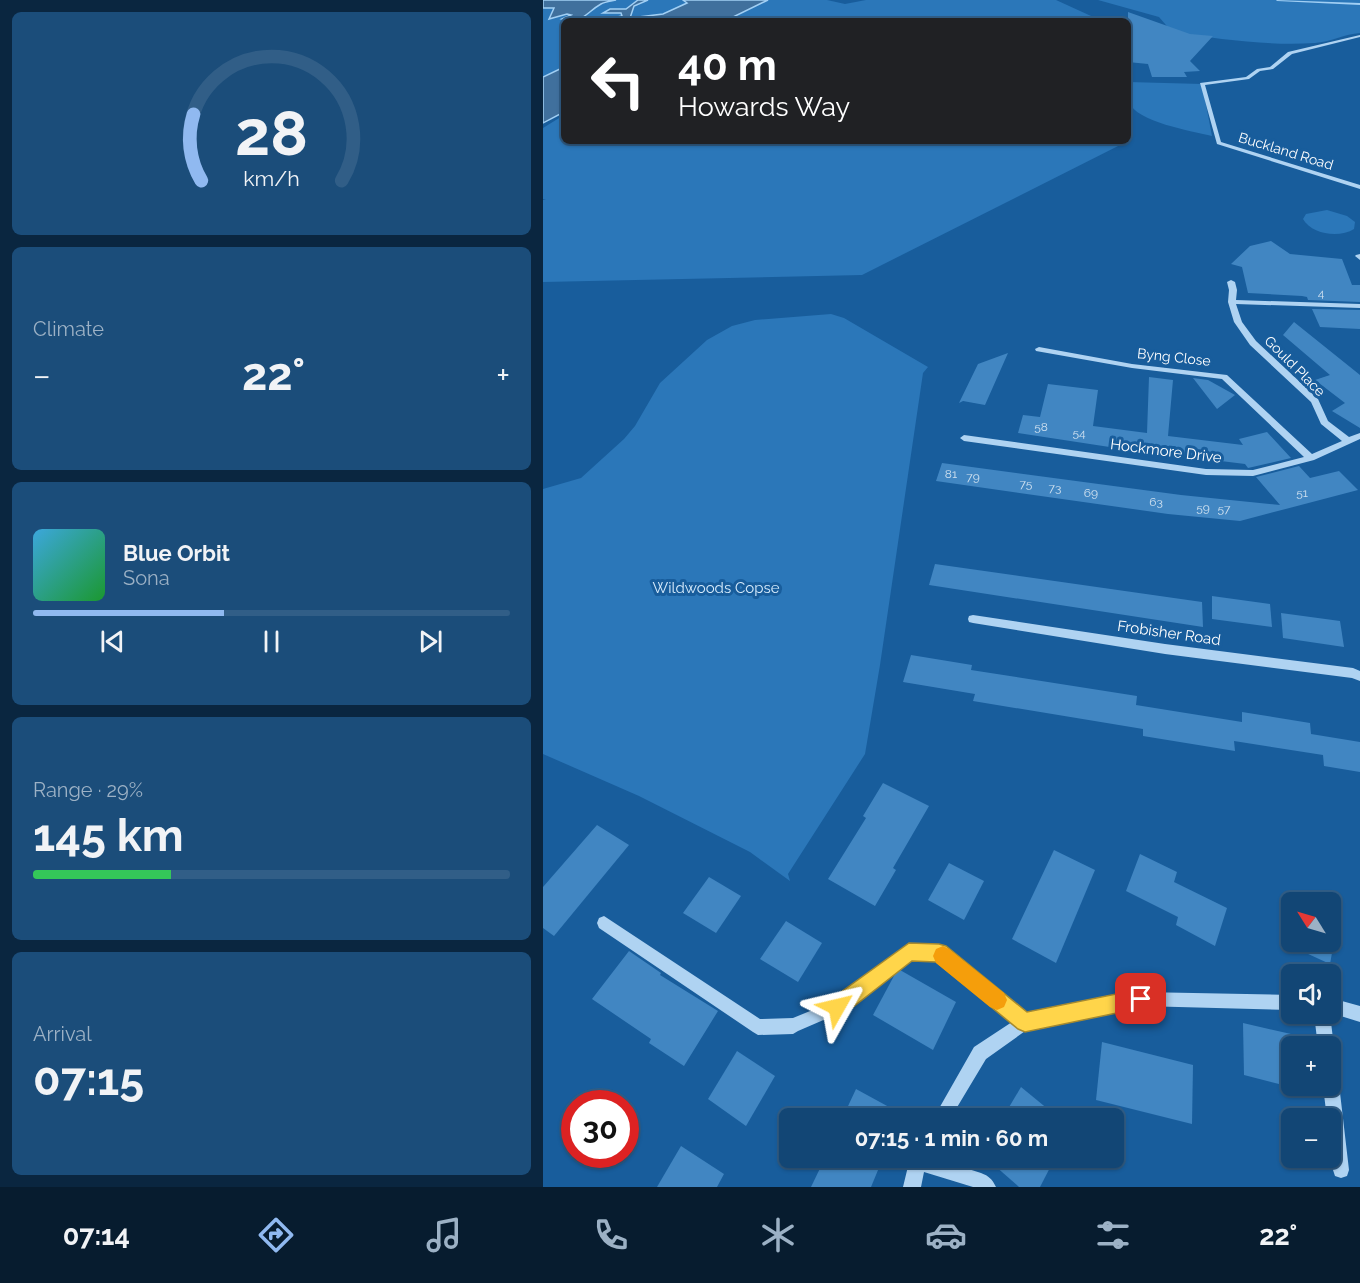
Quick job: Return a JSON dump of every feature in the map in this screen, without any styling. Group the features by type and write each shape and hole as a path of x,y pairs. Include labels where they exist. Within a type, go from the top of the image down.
{"street":[{"name":"Buckland Road","path":"1360,36 1290,53 1271,68 1259,70 1247,78 1201,84 1219,143 1360,186"},
{"name":"Gould Place","path":"1231,282 1232,302 1238,322 1253,342 1315,401 1324,422 1348,441"},
{"path":"1232,302 1360,306"},
{"name":"Byng Close","path":"1039,350 1132,366 1224,377 1311,458"},
{"name":"Hockmore Drive","path":"964,438 1206,472 1253,472 1311,458 1360,436"},
{"name":"Frobisher Road","path":"973,619 1165,649 1353,673 1360,676"},
{"path":"604,922 758,1027 793,1026 837,1007 909,952 939,953 1025,1022"},
{"path":"948,1108 980,1053 1025,1022 1141,999 1281,1003"},
{"path":"1341,1009 1360,1014"},
{"path":"1332,1096 1341,1170"},
{"path":"912,1187 916,1168"},
{"path":"944,1168 981,1181 987,1187"}],"green space":[{"path":"543,0 736,0 664,18 561,18 561,68 543,77"},
{"path":"761,0 827,0 845,4 866,0 1056,0 1095,18 763,18 763,16 763,18 728,18"},
{"path":"1098,0 1360,0 1360,33 1315,43 1279,44 1225,39 1172,32 1159,17"},
{"path":"1131,82 1202,84 1212,136 1166,125 1134,109 1131,105"},
{"path":"561,117 561,144 1122,144 862,275 543,282 543,200 546,199 543,199 543,128"},
{"path":"1327,210 1347,216 1355,222 1354,229 1334,234 1319,232 1303,219 1306,214"},
{"name":"Wildwoods Copse","path":"831,314 844,318 928,367 923,373 865,754 788,874 790,881 750,852 639,796 543,754 543,489 581,478 624,439 635,426 660,383 707,340 732,326 755,320"}],"shaded area":[{"path":"543,0 616,0 601,4 580,18 564,18 571,15 567,14 549,19 554,8 543,8"},
{"path":"638,0 648,0 634,6 630,18 612,18 622,16 621,13 603,13 610,9 626,9"},
{"path":"683,0 768,0 731,18 630,18 663,14 687,3"},
{"path":"561,68 561,114 543,123 543,77"}],"building":[{"path":"1128,12 1190,34 1213,36 1190,61 1200,71 1184,72 1187,77 1152,77 1148,64 1131,62 1131,18 1128,18"},
{"path":"1271,241 1290,254 1342,259 1352,285 1360,285 1360,302 1308,300 1307,297 1302,296 1248,293 1242,267 1231,264 1250,246"},
{"path":"1312,309 1360,310 1360,329 1320,327"},
{"path":"1294,322 1360,375 1360,428 1332,411 1345,403 1315,380 1330,375 1283,335"},
{"path":"1008,353 985,405 963,401 959,403 978,364"},
{"path":"1149,377 1173,380 1168,436 1243,445 1239,439 1267,432 1291,458 1248,468 1245,464 1018,433 1023,415 1040,417 1048,384 1098,390 1093,426 1147,433"},
{"path":"1193,378 1208,380 1235,395 1217,409"},
{"path":"942,463 1181,495 1280,505 1256,477 1299,466 1310,478 1339,471 1358,490 1240,521 1168,514 936,481"},
{"path":"935,564 1202,602 1203,627 929,585"},
{"path":"1212,596 1270,604 1272,627 1212,619"},
{"path":"1281,613 1340,621 1344,647 1283,638"},
{"path":"911,655 972,665 971,670 1137,696 1136,705 1242,722 1242,712 1310,723 1311,734 1360,742 1360,772 1324,766 1323,755 1234,741 1235,751 1143,736 1143,729 973,701 975,694 903,682"},
{"path":"883,783 929,806 893,868 896,870 875,906 828,879 866,818 863,816"},
{"path":"597,825 629,845 554,936 543,928 543,887"},
{"path":"1054,850 1095,870 1056,963 1012,939"},
{"path":"1140,854 1177,872 1174,882 1227,908 1215,946 1176,925 1178,917 1126,891"},
{"path":"949,863 984,881 964,920 928,900"},
{"path":"709,877 741,896 716,933 683,913"},
{"path":"786,921 822,943 798,982 760,959"},
{"path":"629,951 661,973 660,975 718,1011 684,1066 649,1043 651,1039 592,999"},
{"path":"1304,952 1332,952 1330,964"},
{"path":"900,970 956,1002 933,1050 873,1015 895,974"},
{"path":"1243,1023 1291,1034 1291,1036 1281,1036 1281,1084 1244,1075"},
{"path":"1102,1042 1193,1065 1192,1124 1096,1100"},
{"path":"737,1051 775,1076 746,1126 708,1099"},
{"path":"1021,1087 1047,1108 1009,1108"},
{"path":"856,1089 891,1108 847,1108"},
{"path":"681,1146 724,1174 717,1187 657,1187"},
{"path":"820,1168 879,1168 871,1187 811,1187"},
{"path":"997,1168 1050,1168 1040,1187 1019,1187"}],"waterway":[{"path":"1277,0 1360,4"}],"slow traffic":[{"path":"943,956 997,1000"}],"route":[{"path":"837,1007 909,952 939,953 1025,1022 1141,999"}]}
